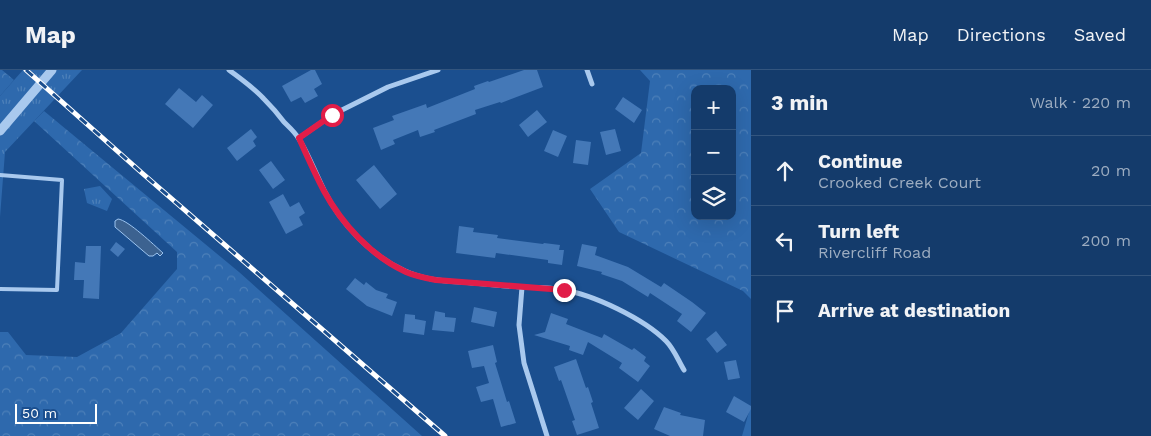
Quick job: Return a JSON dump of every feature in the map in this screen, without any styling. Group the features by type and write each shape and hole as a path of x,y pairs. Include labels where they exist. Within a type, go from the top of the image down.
{"street":[{"path":"0,131 52,70"},
{"path":"230,70 263,98 299,138 324,192 342,219 352,231 386,261 406,272 436,280 549,288 586,296 634,318 665,340 684,370"},
{"path":"299,138 332,115 388,87 438,70"},
{"path":"587,70 592,84"},
{"path":"522,287 520,325 524,363 547,436"}],"lane":[{"path":"0,175 62,180 57,290 0,289"}],"green space":[{"path":"0,70 14,80 0,96"},
{"path":"23,70 82,70 5,152 0,217 0,96"},
{"path":"640,70 751,70 751,299 743,291 619,232 590,189 641,153 650,81"},
{"path":"44,111 239,272 422,436 0,436 0,332 8,332 26,355 77,357 121,333 177,269 177,252 34,121"},
{"path":"100,186 112,199 107,211 87,203 84,189"},
{"path":"751,405 751,436 742,436"}],"shaded area":[{"path":"118,219 134,228 163,253 160,256 157,253 149,256 115,227 115,221"}],"building":[{"path":"311,70 315,70 322,84 314,89 318,96 305,103 301,97 291,102 282,86"},
{"path":"524,70 537,70 543,87 501,103 475,110 476,114 434,130 435,132 420,137 418,130 393,140 395,144 381,150 373,128 394,120 392,116 426,104 427,108 475,89 474,86"},
{"path":"179,88 196,102 202,95 213,105 193,128 165,104"},
{"path":"623,97 642,110 634,123 615,109"},
{"path":"537,110 547,122 528,137 519,125"},
{"path":"251,129 257,137 253,141 256,146 237,161 227,148"},
{"path":"615,129 621,151 606,155 600,132"},
{"path":"553,130 567,136 558,157 544,151"},
{"path":"576,140 591,142 588,165 573,163"},
{"path":"271,161 285,180 273,189 259,170"},
{"path":"374,165 397,194 380,209 356,180"},
{"path":"283,194 290,207 299,202 305,213 299,217 303,225 286,234 269,202"},
{"path":"459,226 474,228 473,232 498,235 497,238 560,245 559,250 564,250 562,265 548,263 548,260 496,253 495,258 456,253"},
{"path":"116,242 125,249 118,257 110,250"},
{"path":"582,244 597,247 595,255 628,267 661,287 664,283 706,313 691,332 677,321 682,314 650,293 648,297 622,281 601,274 602,272 577,266"},
{"path":"86,246 101,246 99,299 83,298 84,280 74,280 75,262 85,263"},
{"path":"355,278 364,285 366,282 376,290 388,294 386,298 397,302 392,316 367,306 346,289"},
{"path":"474,307 497,312 494,327 471,322"},
{"path":"435,311 445,313 445,317 456,318 454,332 432,330"},
{"path":"551,313 568,319 566,324 602,338 604,334 632,350 634,348 646,357 644,361 650,366 638,382 619,368 622,363 588,342 583,355 569,350 570,346 534,335 545,332"},
{"path":"405,314 415,315 415,319 426,321 424,335 403,332"},
{"path":"716,331 727,345 717,353 706,339"},
{"path":"493,345 497,362 495,363 507,402 509,401 516,423 501,427 493,399 481,402 476,387 489,383 484,366 472,368 468,351"},
{"path":"576,359 593,402 591,403 599,428 577,435 572,421 575,420 561,380 559,381 554,367"},
{"path":"736,360 740,378 728,380 724,362"},
{"path":"641,389 654,401 638,420 624,408"},
{"path":"734,396 751,406 744,422 726,412"},
{"path":"664,407 681,413 680,415 705,420 703,436 670,436 654,429"}],"railway":[{"path":"26,70 445,436"}],"route":[{"path":"332,115 299,138 324,192 342,219 374,252 406,272 420,277 436,280 564,290"}]}
